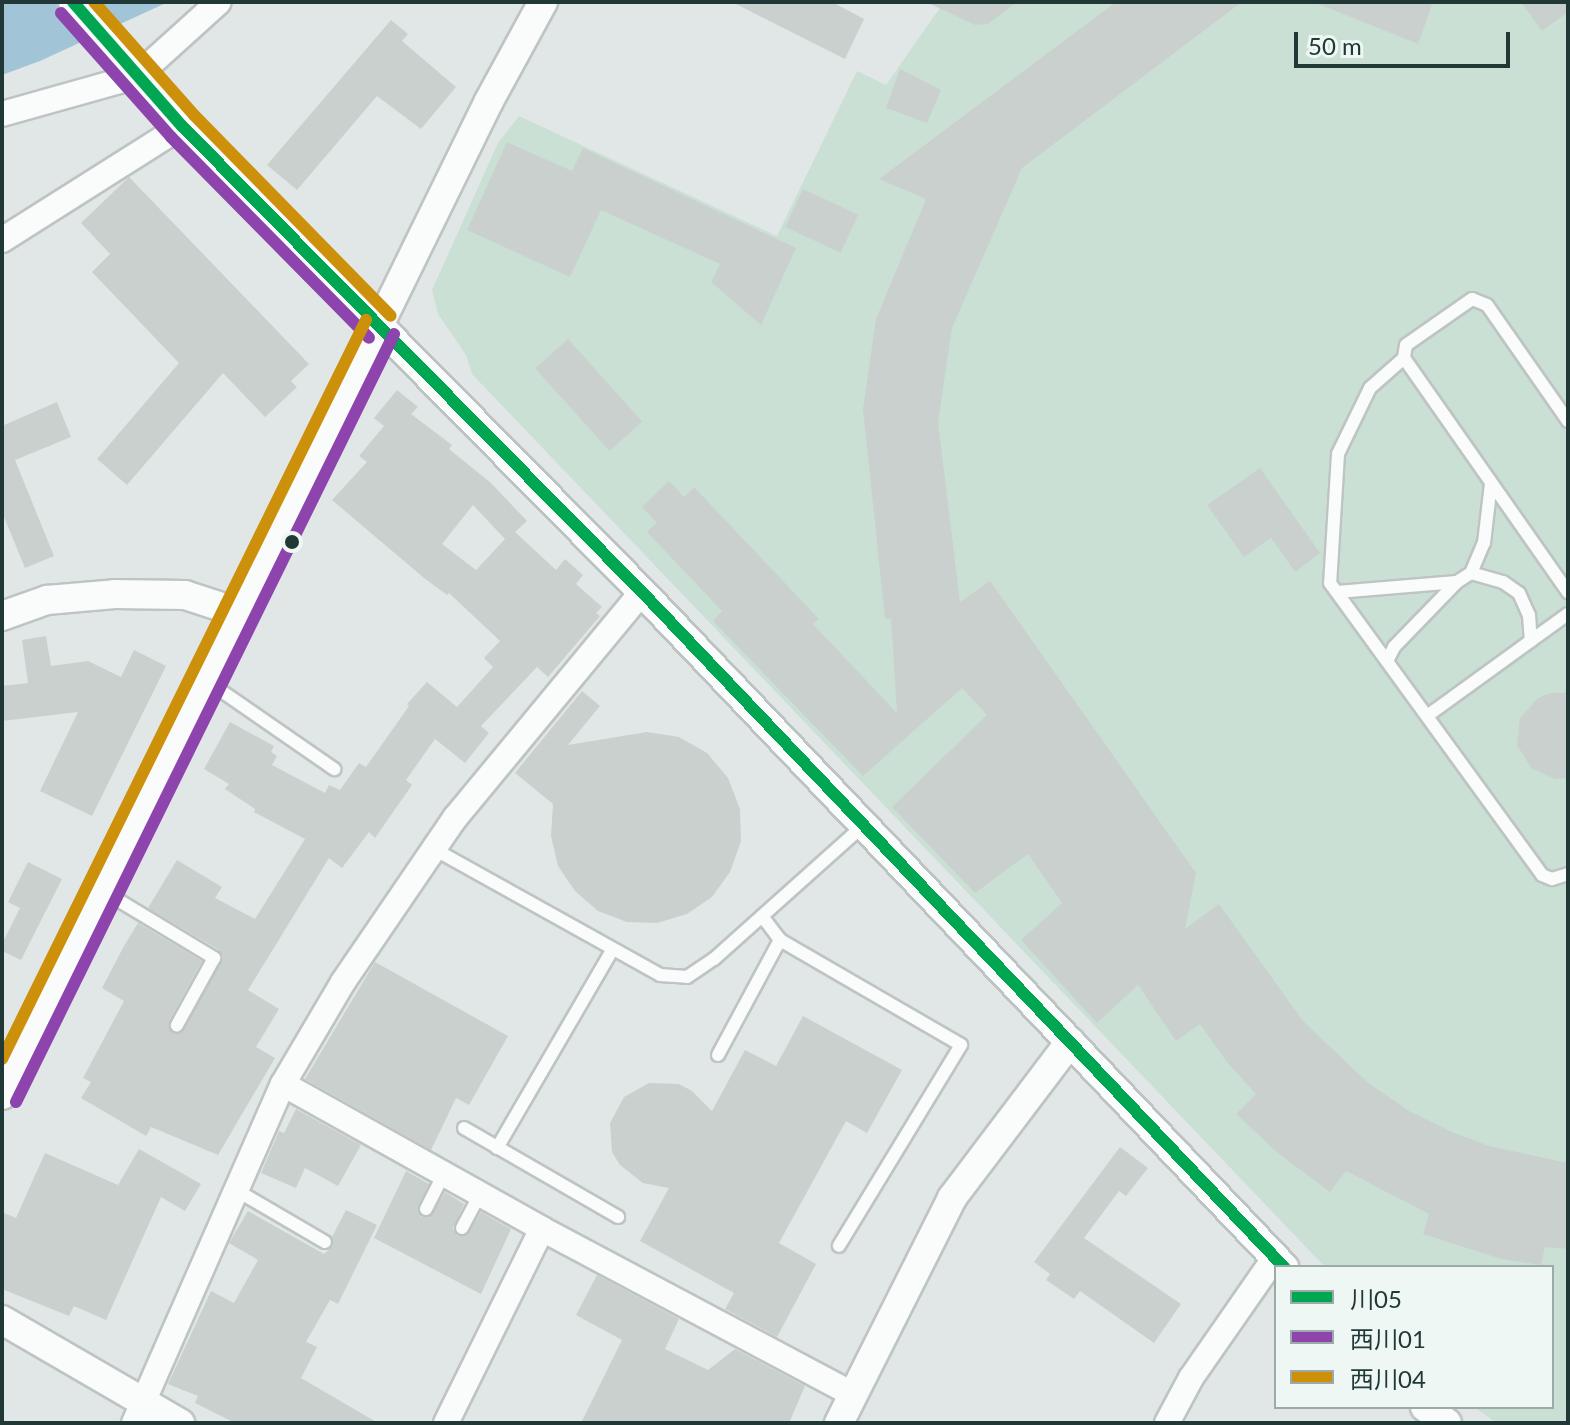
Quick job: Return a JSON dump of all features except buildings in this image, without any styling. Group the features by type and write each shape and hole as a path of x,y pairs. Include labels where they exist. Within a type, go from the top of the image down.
{"street":[{"path":"73,2 182,126 642,592 1279,1262"},
{"path":"2,114 137,76 219,2"},
{"path":"2,1095 489,101 543,2"},
{"path":"2,240 182,126"},
{"path":"138,1412 283,1084 343,982 455,818 642,592"},
{"path":"2,616 47,600 115,594 185,595 240,613"},
{"path":"839,1423 952,1198 1070,1042"},
{"path":"283,1084 542,1229 852,1394"},
{"path":"446,1423 542,1229"},
{"path":"1167,1423 1191,1378 1274,1269"},
{"path":"2,1320 138,1412 180,1423"},
{"path":"1428,1409 1447,1423"}],"lane":[{"path":"1568,421 1487,305 1472,299 1406,345 1404,358 1370,388 1338,454 1330,583 1542,875 1552,879 1568,874"},
{"path":"1404,358 1568,592"},
{"path":"1387,661 1394,647 1457,582 1471,573 1484,543 1491,483"},
{"path":"1471,573 1503,582 1519,593 1529,615 1531,641"},
{"path":"1337,592 1457,582"},
{"path":"1427,716 1568,614"},
{"path":"207,681 334,769"},
{"path":"434,849 660,975 687,977 714,959 864,825"},
{"path":"103,891 214,958 177,1025"},
{"path":"762,916 780,940 961,1045 839,1246"},
{"path":"718,1055 780,940"},
{"path":"497,1148 613,949"},
{"path":"464,1128 618,1217"},
{"path":"426,1209 444,1174"},
{"path":"236,1190 325,1242"},
{"path":"462,1228 480,1194"}],"green space":[{"path":"944,2 1568,2 1568,1423 1497,1423 1477,1409 1554,1409 1554,1265 1323,1265 472,374 466,355 438,314 432,290 498,143 519,116 777,236 857,71 886,85"}],"water":[{"path":"168,2 40,61 2,75 2,4"}],"transit line":[{"name":"川05","path":"73,2 182,126 642,592 1282,1265"},
{"name":"西川04","path":"94,2 194,115 391,316"},
{"name":"西川01","path":"61,13 171,137 369,338"},
{"name":"西川04","path":"2,1059 366,320"},
{"name":"西川01","path":"16,1102 394,334"}]}
